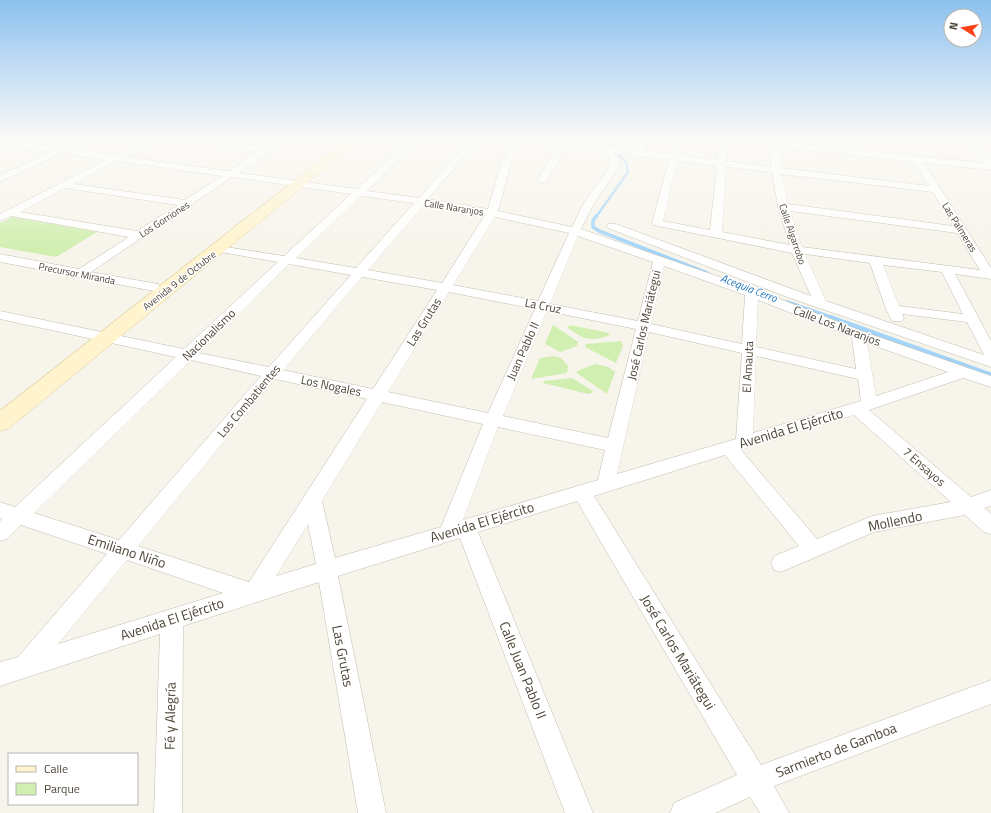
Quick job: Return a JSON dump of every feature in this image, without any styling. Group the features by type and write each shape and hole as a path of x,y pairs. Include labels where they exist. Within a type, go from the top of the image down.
{"street":[{"path":"5,215 83,175"},
{"name":"Los Gorriones","path":"81,273 230,175"},
{"name":"Calle Naranjos","path":"238,175 421,201 492,213 575,232"},
{"name":"Avenida 9 de Octubre","path":"0,405 99,336 219,249 304,175"},
{"name":"Avenida 9 de Octubre","path":"0,423 154,287 306,175"},
{"name":"Nacionalismo","path":"0,533 378,175"},
{"name":"Los Combatientes","path":"25,666 272,373 444,175"},
{"name":"Las Grutas","path":"254,593 492,213 502,175"},
{"path":"542,180 545,175"},
{"name":"Juan Pablo II","path":"457,530 493,420 575,232 589,203 609,175"},
{"path":"669,175 657,223 796,250 990,275"},
{"path":"716,234 721,175"},
{"name":"Calle Algarrobo","path":"777,175 782,207 796,250 820,303"},
{"path":"816,175 937,190"},
{"name":"Las Palmeras","path":"927,175 990,275"},
{"path":"64,185 188,203"},
{"path":"782,207 962,230"},
{"path":"5,215 139,235"},
{"path":"612,226 710,264 991,362"},
{"name":"Calle Los Naranjos","path":"575,232 752,293 859,335 991,382"},
{"name":"La Cruz","path":"219,249 445,287 543,306 749,349 865,376"},
{"name":"Precursor Miranda","path":"0,258 154,287"},
{"name":"José Carlos Mariátegui","path":"606,484 659,260"},
{"path":"875,260 903,332"},
{"path":"0,271 16,261"},
{"path":"946,269 991,354"},
{"name":"El Amauta","path":"736,444 749,349 752,293"},
{"path":"893,309 973,319"},
{"path":"0,327 7,316"},
{"name":"Los Nogales","path":"7,316 615,446"},
{"path":"859,335 865,376 863,406"},
{"name":"Avenida El Ejército","path":"0,674 581,491 863,406 964,372"},
{"name":"7 Ensayos","path":"863,406 991,526"},
{"path":"736,444 814,549"},
{"name":"José Carlos Mariátegui","path":"581,491 775,813"},
{"name":"Mollendo","path":"781,562 872,524 969,506 991,498"},
{"name":"Las Grutas","path":"312,500 327,570 372,813"},
{"name":"Emiliano Niño","path":"0,510 254,593"},
{"name":"Calle Juan Pablo II","path":"457,530 580,813"},
{"name":"Fé y Alegría","path":"168,813 172,620"},
{"name":"Sarmierto de Gamboa","path":"684,813 756,780 991,692"}],"green space":[{"path":"13,217 97,232 56,257 0,247 0,223"},
{"path":"553,325 578,342 577,346 560,352 545,344"},
{"path":"570,325 609,333 610,335 598,339 588,339 567,327"},
{"path":"621,341 623,346 616,363 585,347 586,344"},
{"path":"553,356 561,358 568,366 567,373 531,379 540,358"},
{"path":"595,364 608,367 615,372 607,394 577,373 577,371"},
{"path":"572,378 593,391 592,393 588,394 543,383 544,381"}],"waterway":[{"name":"Acequia Cerro","path":"596,217 626,175"},
{"name":"Acequia Cerro","path":"596,216 593,221 593,227 599,231 707,273"},
{"name":"Acequia Cerro","path":"787,302 833,318"},
{"name":"Acequia Cerro","path":"830,317 991,375"}]}
